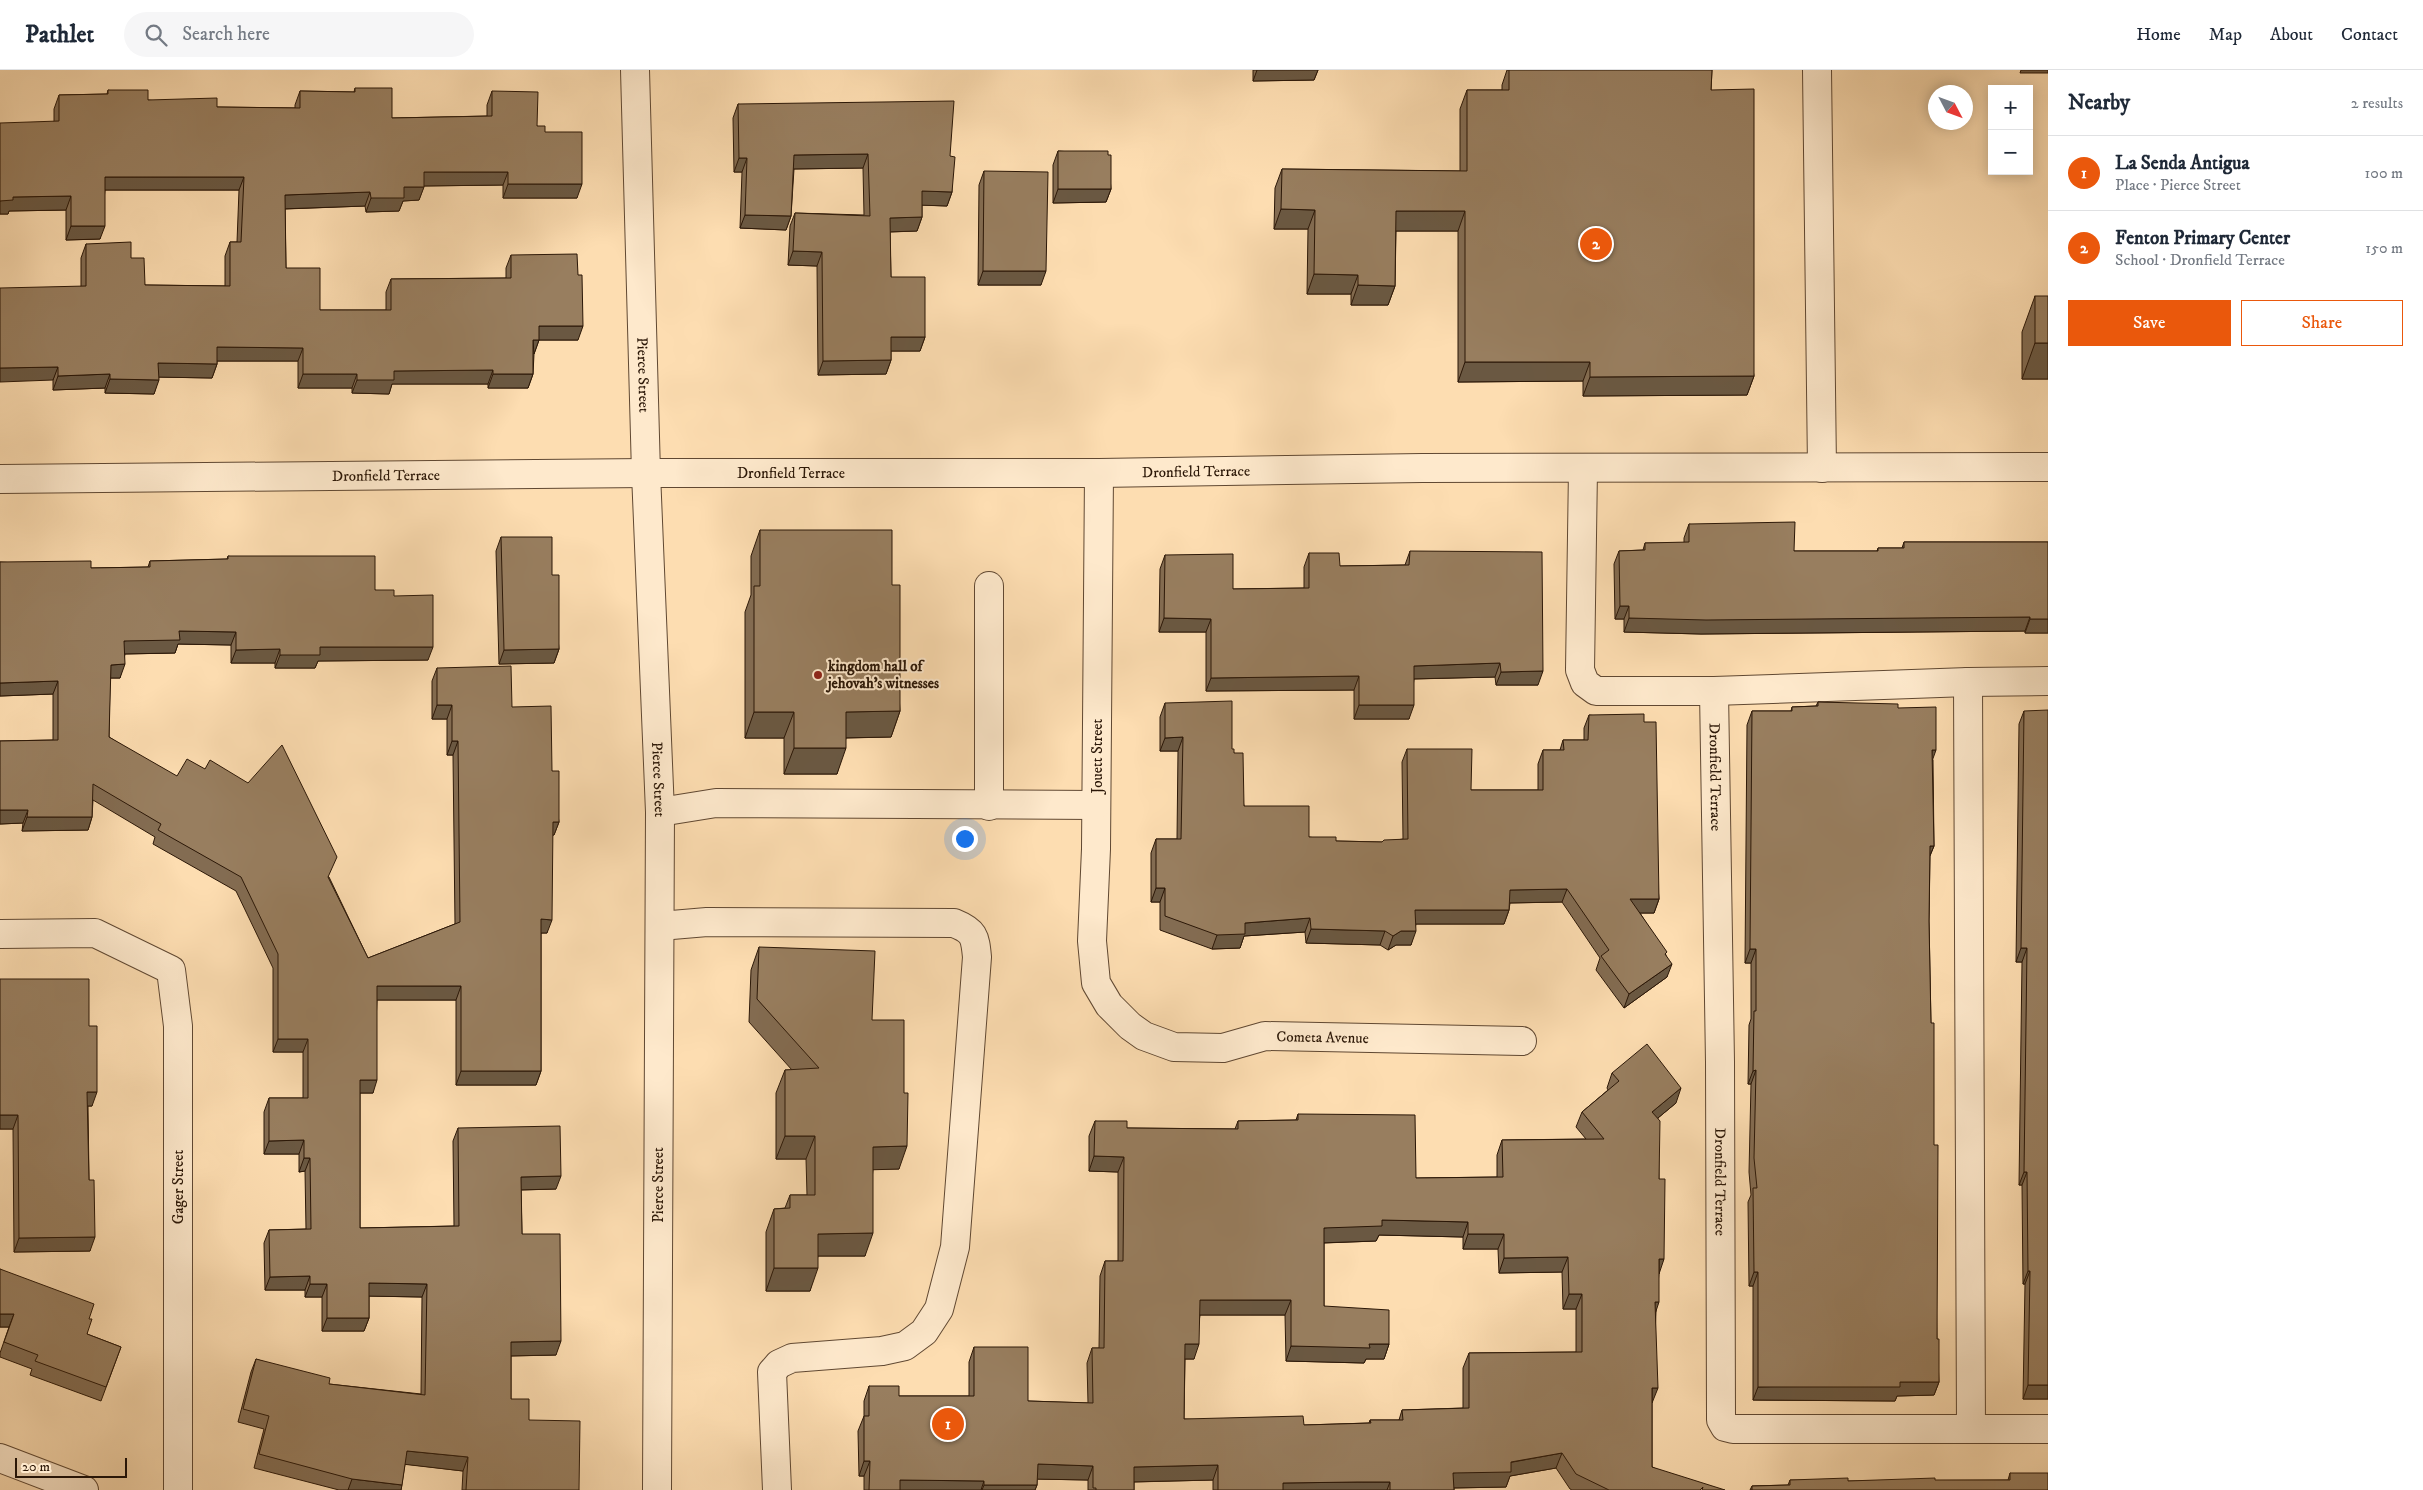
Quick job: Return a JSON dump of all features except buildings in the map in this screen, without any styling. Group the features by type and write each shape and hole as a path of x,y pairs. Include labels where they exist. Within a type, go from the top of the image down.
{"street":[{"name":"Pierce Street","path":"635,70 646,473 660,812 657,1490"},
{"path":"1817,70 1822,468"},
{"name":"Dronfield Terrace","path":"0,479 646,473 1099,473 1422,468 2048,467"},
{"path":"1583,469 1580,670 1582,678 1589,686 1601,692 1714,691 1968,682 2048,682"},
{"name":"Jouett Street","path":"1099,473 1096,805 1092,941 1096,983 1109,1005 1130,1026"},
{"path":"989,586 989,806"},
{"path":"1968,682 1971,1428"},
{"name":"Dronfield Terrace","path":"1714,691 1720,1062 1721,1420 1733,1430 2048,1429"},
{"path":"660,812 716,803 989,806 1096,805"},
{"path":"660,926 707,922 954,923 966,928 975,937 977,956 955,1247 939,1309 924,1332 906,1346 882,1351 792,1358 779,1364 772,1372 777,1490"},
{"name":"Gager Street","path":"0,934 95,933 171,970 178,1026 178,1490"},
{"name":"Cometa Avenue","path":"1130,1026 1144,1036 1174,1047 1223,1048 1266,1036 1522,1041"},
{"path":"0,1458 84,1490"}],"place":[{"name":"Fenton Primary Center","path":"1596,244"},
{"name":"kingdom hall of jehovah's witnesses","path":"818,675"},
{"name":"La Senda Antigua","path":"948,1424"}]}
